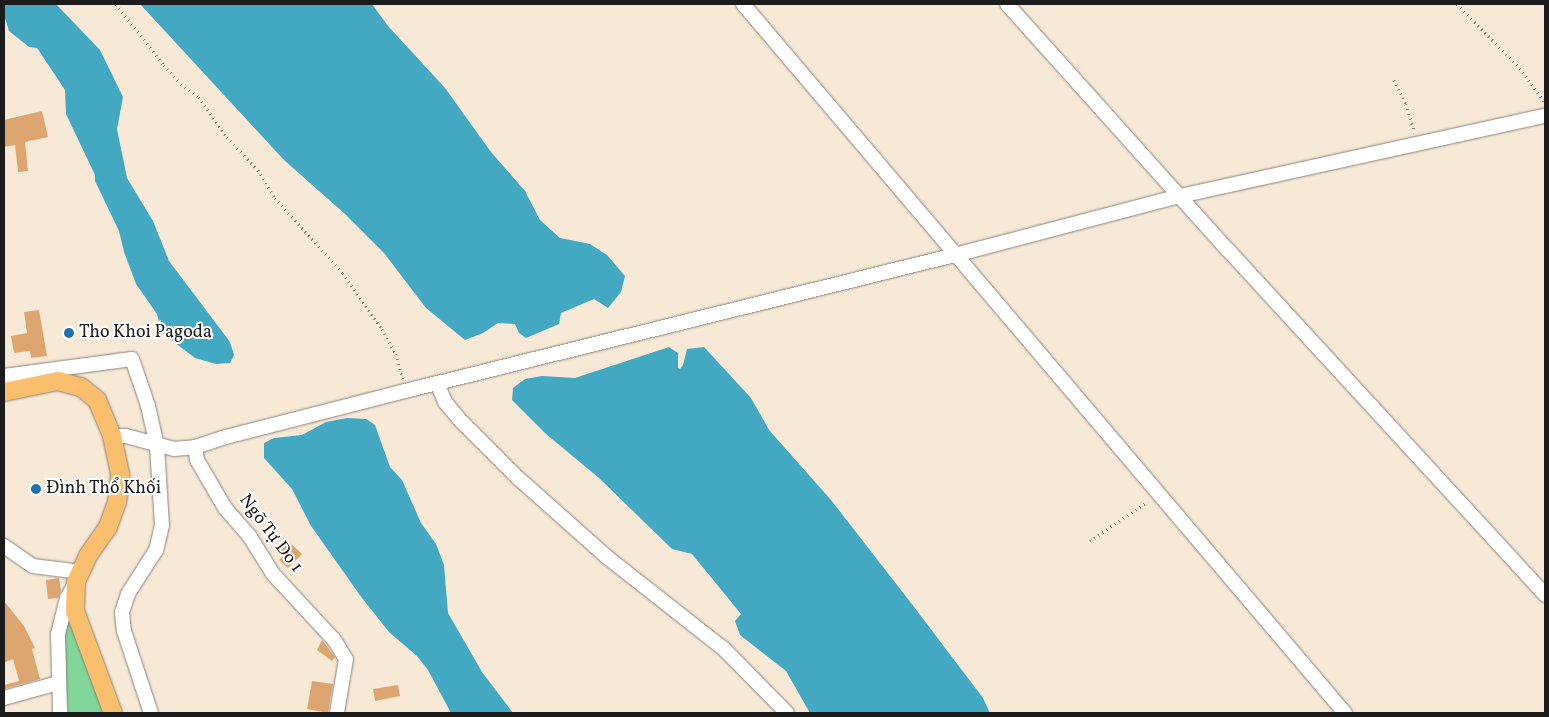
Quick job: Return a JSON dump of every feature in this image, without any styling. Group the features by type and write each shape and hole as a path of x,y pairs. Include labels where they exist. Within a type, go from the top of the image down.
{"main road":[{"path":"4,392 58,381 81,387 97,400 112,436 120,475 118,502 108,527 88,556 76,582 75,611 113,713"}],"street":[{"path":"743,4 1345,713"},
{"path":"1007,4 1468,513 1545,595"},
{"path":"112,436 126,436 157,446 174,449 195,447 222,438 405,391 955,255 1180,196 1545,116"},
{"path":"4,376 132,359 148,406 157,446 162,525 156,550 128,594 122,613 124,631 151,713"},
{"path":"437,383 445,402 462,422 518,478 607,557 710,637 787,713"},
{"name":"Ngõ Tự Do 1","path":"195,447 197,460 225,508 250,537 273,574 335,641 346,659 338,713"},
{"path":"4,546 34,566 81,572 67,598 60,624 58,683 60,713"},
{"path":"4,698 58,683"}],"path":[{"path":"116,4 164,65 181,84 199,97 227,137 258,170 275,198 312,242 335,263 360,296 396,354 405,391"},
{"path":"1457,4 1520,68 1545,102"},
{"path":"1394,80 1406,104 1418,144"},
{"path":"1090,541 1158,494"}],"green space":[{"path":"70,613 105,713 68,713 64,657 65,630"}],"water":[{"path":"4,4 56,4 100,50 123,97 117,129 127,178 153,221 169,261 230,342 234,355 230,363 216,364 195,358 162,333 157,314 136,284 124,252 119,231 66,114 65,90 37,48 29,47 9,31 4,15"},
{"path":"140,4 372,4 388,26 445,88 491,152 525,191 540,220 560,238 590,244 607,255 625,276 621,292 608,308 594,299 561,313 559,324 526,338 519,333 515,324 498,323 483,333 465,340 426,308 384,253 345,214 284,160"},
{"path":"669,347 678,353 678,368 680,369 683,365 687,349 704,347 751,398 769,430 831,500 983,698 990,713 810,713 786,671 740,635 735,621 741,614 692,554 672,549 599,478 546,434 512,400 513,388 525,379 542,376 575,378"},
{"path":"347,418 366,419 375,425 390,467 402,480 421,523 436,544 444,565 448,613 482,672 513,713 451,713 428,670 417,656 389,632 362,598 311,526 292,489 264,458 264,443 274,438 302,435 326,422"}],"building":[{"path":"42,111 48,137 25,142 28,171 18,172 15,145 4,147 4,120"},
{"path":"39,310 47,356 31,358 30,351 14,353 11,336 27,333 24,312"},
{"path":"289,542 302,554 288,568 279,560 284,555 280,551"},
{"path":"59,578 61,591 58,598 48,599 46,580"},
{"path":"4,601 24,626 35,648 32,649 40,679 4,689 4,685 19,681 13,659 4,663"},
{"path":"322,640 335,657 332,661 317,650"},
{"path":"312,681 333,684 328,713 307,709"},
{"path":"398,685 400,696 375,701 373,689"}],"place":[{"name":"Tho Khoi Pagoda","path":"69,333"},
{"name":"Đình Thổ Khối","path":"36,489"}]}
